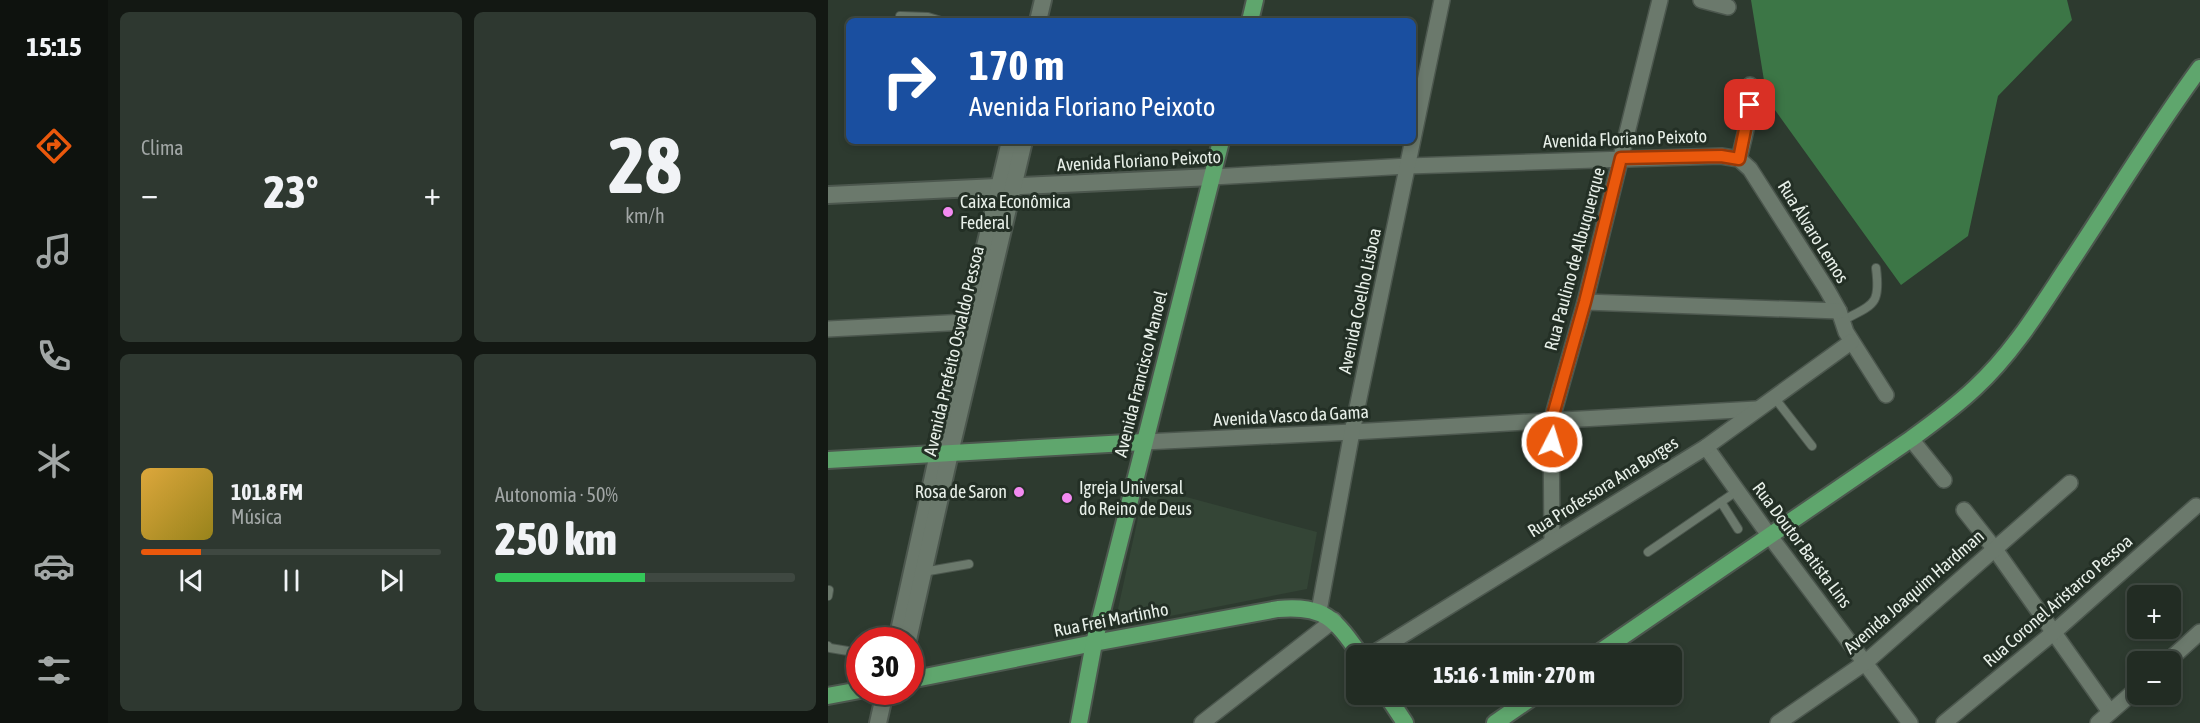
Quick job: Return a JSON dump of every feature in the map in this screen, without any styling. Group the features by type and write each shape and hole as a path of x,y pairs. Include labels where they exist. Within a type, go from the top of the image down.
{"main road":[{"path":"1251,18 1255,0"},
{"path":"1610,645 1911,439 1976,388 2000,362 2038,311 2200,68"},
{"name":"Avenida Francisco Manoel","path":"1079,723 1094,643 1220,144"},
{"name":"Avenida Vasco da Gama","path":"828,460 1144,442"},
{"name":"Rua Frei Martinho","path":"924,677 1278,609 1297,608 1326,616"},
{"path":"1326,616 1351,645"},
{"path":"828,696 846,693"},
{"path":"1391,705 1399,721"},
{"path":"1495,723 1521,705"}],"street":[{"path":"1039,18 1043,0"},
{"path":"1051,18 1054,0"},
{"name":"Avenida Coelho Lisboa","path":"1416,127 1442,0"},
{"name":"Rua Paulino de Albuquerque","path":"1552,542 1551,422 1585,302 1660,0"},
{"path":"1701,0 1728,8"},
{"path":"1739,159 1749,117 1750,85"},
{"name":"Avenida Prefeito Osvaldo Pessoa","path":"900,627 944,454 1017,144"},
{"name":"Avenida Coelho Lisboa","path":"1326,616 1352,432 1413,144"},
{"name":"Avenida Floriano Peixoto","path":"828,195 1408,166 1621,158 1721,156 1739,159"},
{"name":"Rua Álvaro Lemos","path":"1739,159 1750,169 1826,288 1851,342 1886,395"},
{"path":"1585,302 1840,316"},
{"path":"828,329 974,323"},
{"name":"Rua Professora Ana Borges","path":"1387,645 1706,447 1773,396 1851,342"},
{"name":"Avenida Vasco da Gama","path":"1144,442 1551,422 1756,409"},
{"path":"1911,439 1944,480"},
{"name":"Rua Doutor Batista Lins","path":"1706,447 1910,723"},
{"name":"Avenida Prefeito Osvaldo Pessoa","path":"911,627 944,454"},
{"name":"Avenida Joaquim Hardman","path":"1778,723 1866,663 2070,483"},
{"name":"Rua Coronel Aristarco Pessoa","path":"1944,723 2053,633 2196,506"},
{"path":"1964,510 1994,548 2110,712"},
{"path":"1202,723 1326,616"},
{"path":"2179,651 2200,632"},
{"path":"2098,723 2127,697"},
{"path":"878,723 882,705"},
{"path":"889,723 894,705"}],"lane":[{"path":"900,16 931,18"},
{"path":"1840,316 1875,301 1879,290 1876,268"},
{"path":"1773,396 1812,446"},
{"path":"1648,552 1737,491"},
{"path":"1721,502 1738,529"},
{"path":"923,572 969,564"},
{"path":"828,646 846,651"}],"shaded area":[{"path":"1145,486 1317,532 1307,589 1114,627"}],"green space":[{"path":"1751,0 2067,0 2072,20 1998,96 1968,236 1901,285 1767,99"}],"place":[{"name":"Caixa Econômica Federal","path":"948,212"},
{"name":"Rosa de Saron","path":"1019,492"},
{"name":"Igreja Universal do Reino de Deus","path":"1067,498"}],"route":[{"path":"1552,442 1551,422 1585,302 1621,158 1721,156 1739,159 1750,105"}]}
